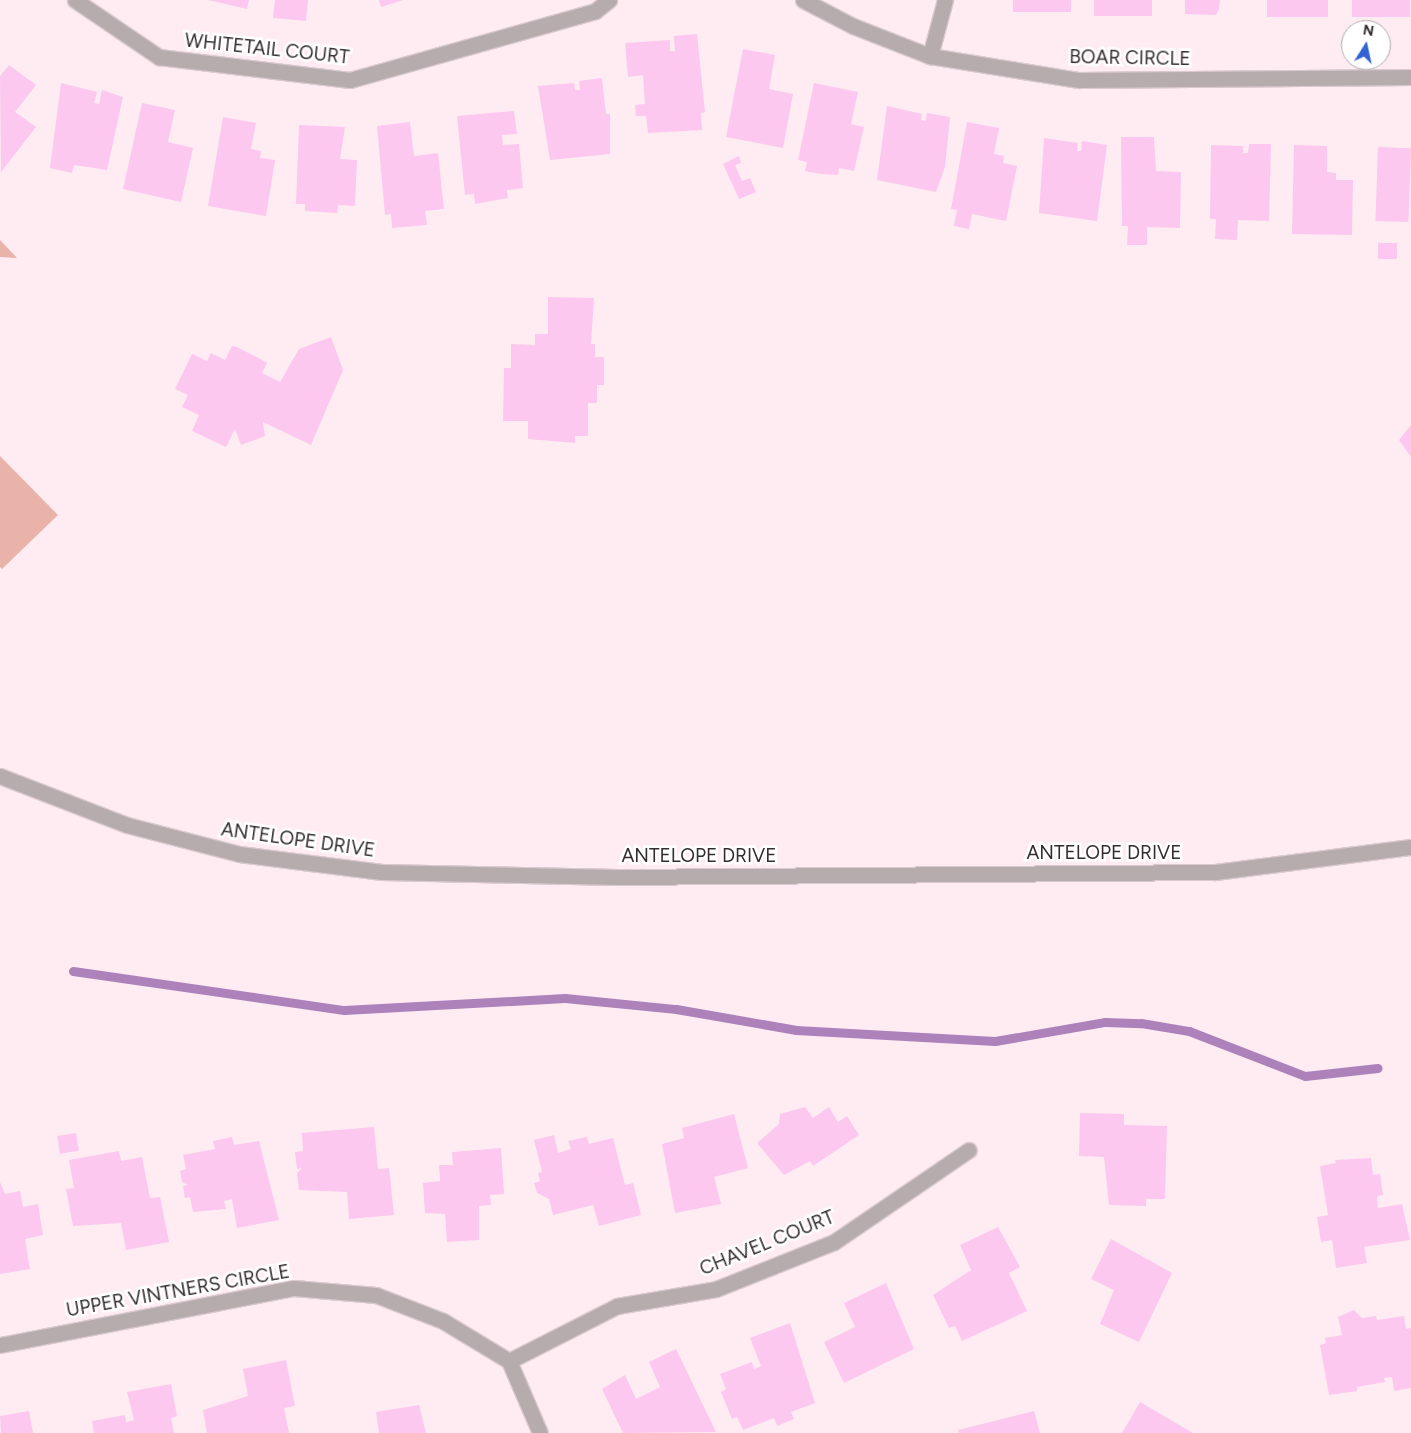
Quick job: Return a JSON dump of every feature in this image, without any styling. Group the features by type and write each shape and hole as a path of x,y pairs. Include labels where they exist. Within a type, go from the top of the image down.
{"street":[{"name":"WHITETAIL COURT","path":"75,0 159,57 350,80 595,11 609,0"},
{"name":"BOAR CIRCLE","path":"803,0 853,26 930,56 1079,80 1411,77"},
{"path":"930,56 946,0"},
{"name":"ANTELOPE DRIVE","path":"0,776 127,825 239,854 382,872 617,877 1215,872 1411,848"},
{"name":"CHAVEL COURT","path":"509,1361 617,1306 716,1289 834,1242 969,1150"},
{"name":"UPPER VINTNERS CIRCLE","path":"0,1345 294,1288 376,1294 443,1321 509,1361"},
{"path":"509,1361 540,1433"}],"shaded area":[{"path":"0,240 17,258 0,257"},
{"path":"0,456 58,515 2,569 0,567"}],"building":[{"path":"208,0 249,0 247,9"},
{"path":"275,0 308,0 306,21 273,18"},
{"path":"379,0 403,0 381,7"},
{"path":"1013,0 1071,0 1071,12 1013,12"},
{"path":"1094,0 1152,0 1152,16 1094,16"},
{"path":"1185,0 1220,0 1219,9 1216,15 1185,14"},
{"path":"1267,0 1328,0 1328,17 1267,17"},
{"path":"1352,0 1410,0 1410,17 1352,17"},
{"path":"697,34 705,112 701,113 702,130 648,133 646,116 636,116 635,105 645,104 643,75 628,77 625,43 670,40 670,51 675,51 674,36"},
{"path":"743,49 775,55 769,89 793,94 783,148 726,137"},
{"path":"9,65 36,85 15,112 36,127 1,172 0,76"},
{"path":"602,78 606,114 610,114 610,154 550,160 538,86 574,83 575,90 580,90 579,81"},
{"path":"61,83 97,92 94,103 99,104 102,90 123,97 107,170 74,165 72,173 50,168"},
{"path":"814,83 858,92 851,124 864,127 854,171 839,168 838,175 805,171 807,162 798,160"},
{"path":"142,103 175,110 168,142 193,148 181,202 123,189"},
{"path":"887,106 922,114 921,120 926,121 927,113 950,117 945,167 936,192 877,180"},
{"path":"514,111 517,134 502,135 503,145 519,144 523,188 507,190 508,198 475,204 474,194 465,195 457,116"},
{"path":"223,117 256,123 251,149 261,151 260,158 275,160 266,216 208,206"},
{"path":"410,122 414,156 438,153 444,209 425,211 427,225 392,228 391,214 385,215 377,126"},
{"path":"967,122 999,128 994,154 1004,156 1003,163 1017,166 1006,221 972,214 969,229 954,226 957,210 951,209"},
{"path":"299,125 345,127 340,159 357,160 355,206 338,205 337,213 305,211 305,204 296,204"},
{"path":"1121,137 1154,137 1156,171 1181,172 1180,228 1147,227 1147,245 1127,245 1128,226 1122,226"},
{"path":"1044,138 1078,143 1077,151 1081,151 1082,141 1107,145 1097,221 1039,213"},
{"path":"1249,144 1271,144 1269,221 1238,220 1237,240 1215,239 1216,219 1210,219 1211,145 1243,146 1243,153 1248,153"},
{"path":"1294,145 1327,146 1327,172 1336,173 1336,180 1353,180 1352,235 1292,234"},
{"path":"1378,147 1411,148 1408,222 1375,221"},
{"path":"739,156 741,163 735,165 742,181 750,178 756,192 739,199 723,164"},
{"path":"1378,243 1397,243 1397,259 1378,259"},
{"path":"548,297 594,298 591,344 595,344 595,357 604,357 604,385 597,385 597,403 588,403 588,436 575,436 575,443 528,439 528,421 503,421 504,368 511,368 511,344 535,345 535,334 548,334"},
{"path":"331,337 343,370 311,445 263,422 265,436 241,445 235,429 226,447 192,431 199,415 182,407 188,395 175,389 192,354 207,361 211,353 225,360 232,346 237,347 267,363 262,373 280,382 299,349"},
{"path":"1411,425 1411,457 1399,440"},
{"path":"805,1107 813,1118 829,1107 838,1122 847,1116 859,1135 813,1166 810,1161 784,1175 757,1143 779,1124 780,1114"},
{"path":"1080,1113 1124,1114 1124,1125 1167,1126 1165,1199 1146,1199 1146,1206 1109,1205 1104,1157 1079,1156"},
{"path":"734,1114 748,1168 714,1177 721,1204 675,1213 662,1144 684,1138 682,1128"},
{"path":"374,1127 378,1169 389,1168 394,1215 349,1219 347,1192 299,1190 297,1173 302,1168 297,1169 295,1152 303,1151 302,1133"},
{"path":"76,1133 79,1151 60,1154 57,1136"},
{"path":"554,1135 558,1153 571,1149 568,1141 587,1137 589,1144 613,1138 625,1185 633,1183 641,1215 599,1226 593,1205 553,1215 549,1199 537,1193 534,1183 540,1181 538,1173 542,1172 534,1140"},
{"path":"232,1137 234,1145 259,1141 279,1220 237,1228 232,1199 224,1201 226,1209 193,1212 190,1197 185,1198 183,1186 188,1185 182,1182 180,1171 186,1169 183,1155 215,1149 213,1141"},
{"path":"501,1148 504,1194 490,1195 491,1205 479,1206 479,1240 447,1242 445,1214 425,1213 423,1183 440,1181 439,1165 453,1165 452,1152"},
{"path":"119,1151 121,1161 142,1157 150,1198 160,1197 169,1242 126,1250 121,1223 73,1226 66,1189 74,1188 69,1160"},
{"path":"1371,1158 1373,1175 1380,1174 1383,1195 1377,1196 1378,1208 1402,1204 1410,1240 1364,1247 1367,1263 1336,1268 1332,1240 1321,1242 1317,1217 1328,1215 1320,1166 1336,1163 1335,1160"},
{"path":"0,1182 5,1194 20,1191 23,1207 38,1204 43,1235 25,1239 30,1269 0,1274"},
{"path":"998,1227 1020,1267 1009,1273 1027,1311 962,1341 955,1326 949,1328 933,1295 971,1270 960,1245"},
{"path":"1111,1239 1172,1273 1139,1342 1100,1324 1114,1290 1091,1279"},
{"path":"886,1283 914,1349 844,1383 824,1342 855,1327 844,1303"},
{"path":"1354,1310 1362,1318 1376,1316 1377,1320 1404,1316 1406,1329 1411,1328 1411,1388 1394,1391 1392,1377 1384,1378 1385,1382 1357,1387 1357,1391 1329,1395 1320,1345 1326,1343 1325,1338 1342,1335 1338,1317"},
{"path":"790,1323 815,1403 791,1412 794,1419 777,1426 774,1418 743,1430 737,1417 732,1419 721,1392 726,1389 720,1374 752,1362 754,1369 761,1366 750,1338"},
{"path":"676,1349 716,1432 623,1433 602,1389 625,1375 636,1399 660,1387 649,1362"},
{"path":"286,1360 295,1406 284,1408 289,1433 207,1433 203,1410 248,1396 243,1369"},
{"path":"171,1384 177,1416 171,1418 174,1433 94,1433 92,1421 125,1415 126,1422 134,1420 127,1392"},
{"path":"1140,1402 1193,1433 1122,1433"},
{"path":"419,1405 426,1433 379,1433 376,1412"},
{"path":"29,1411 33,1433 1,1433 0,1416"},
{"path":"1034,1411 1040,1433 959,1433 958,1430"}],"waterway":[{"path":"73,971 344,1010 565,998 676,1009 796,1030 995,1041 1105,1022 1141,1023 1189,1031 1305,1076 1378,1068"}]}
